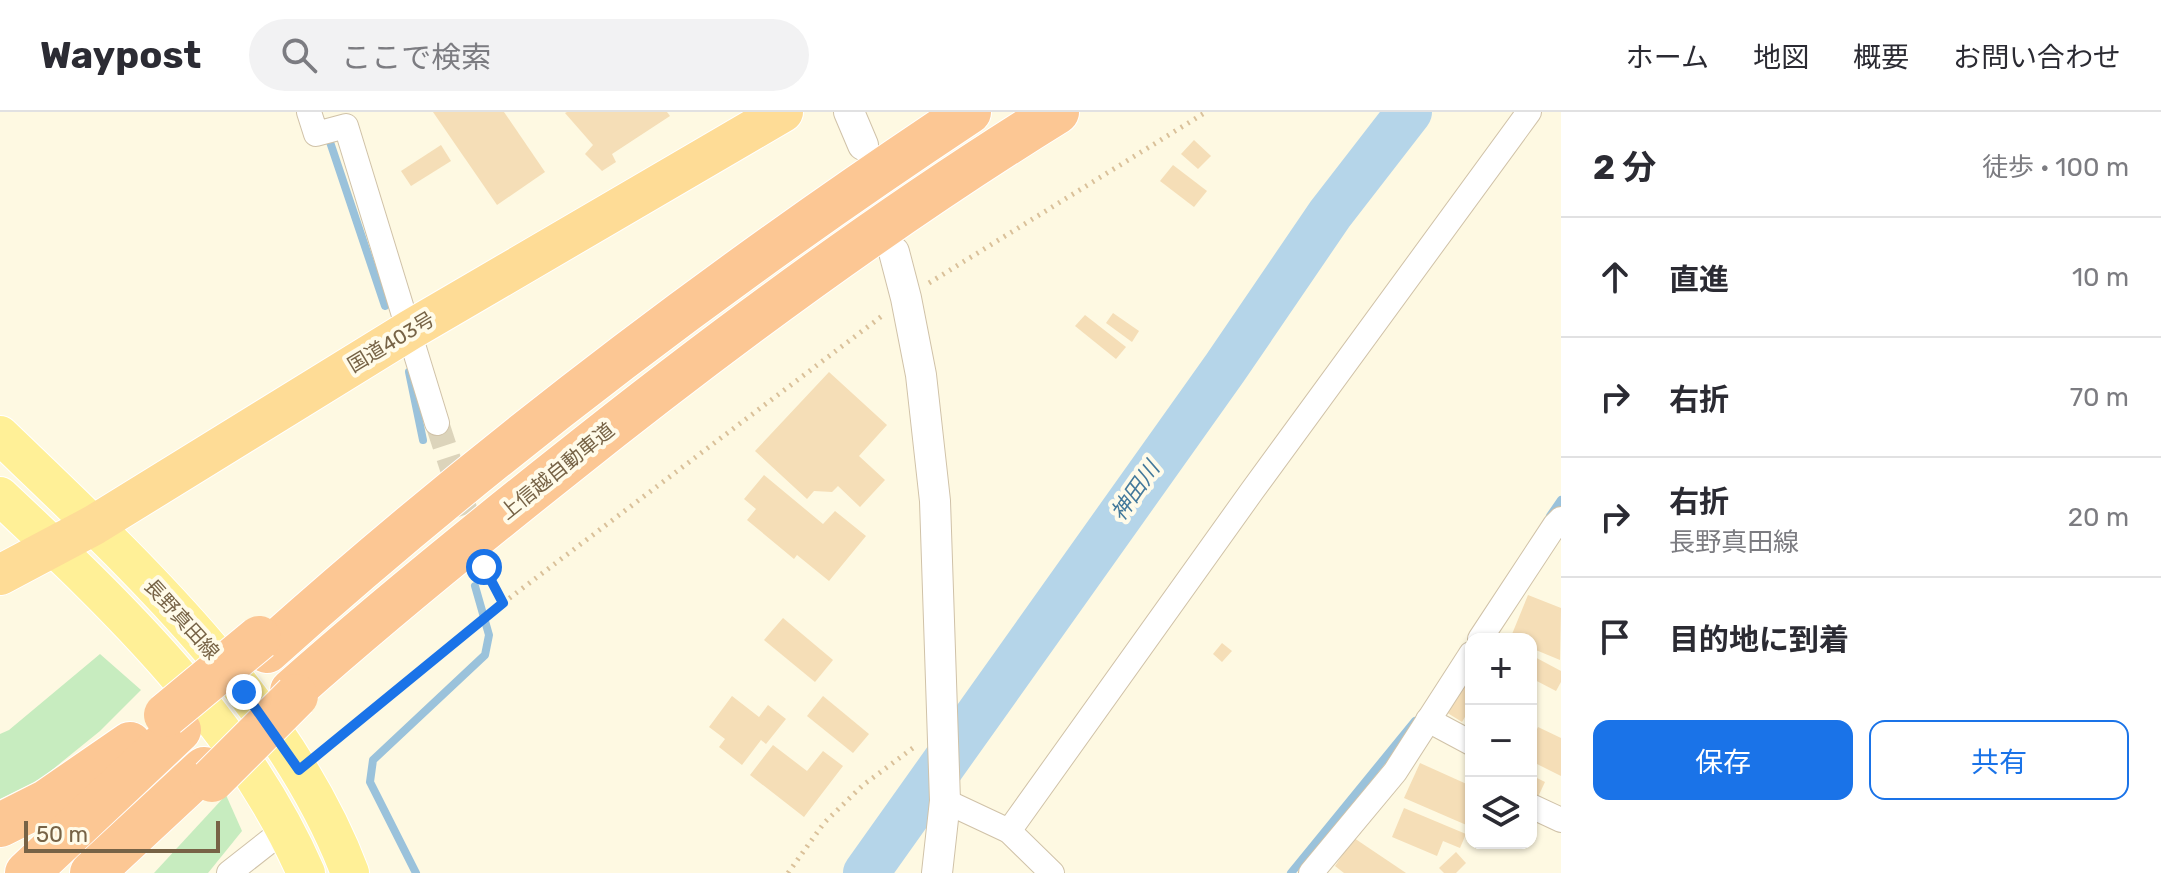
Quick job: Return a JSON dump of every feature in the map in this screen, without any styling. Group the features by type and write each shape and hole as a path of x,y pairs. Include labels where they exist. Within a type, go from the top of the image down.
{"highway":[{"name":"国道403号","path":"0,575 94,525 410,330 783,112"},
{"path":"27,873 173,722 428,496 582,379 688,308 839,198 969,112"},
{"name":"上信越自動車道","path":"208,775 366,625 686,368 850,248 1057,112"},
{"path":"0,825 46,802 173,722"},
{"path":"92,873 208,775"},
{"path":"125,873 208,775"}],"main road":[{"name":"長野真田線","path":"0,435 94,525 201,635 299,770 329,825 350,873"},
{"name":"長野真田線","path":"0,496 108,597 170,665 219,727 261,788 306,873"}],"street":[{"path":"849,112 863,145"},
{"path":"1009,831 1270,465 1529,112"},
{"path":"312,123 346,126 437,423"},
{"path":"894,252 921,375 935,501 945,801 937,873"},
{"path":"1484,633 1561,519"},
{"path":"1311,873 1395,772 1465,663"},
{"path":"1428,720 1465,740"},
{"path":"945,801 1009,831 1052,873"},
{"path":"924,873 945,801"},
{"path":"1537,809 1561,820"},
{"path":"229,873 285,829"}],"path":[{"path":"299,770 503,603 906,298 1206,112"},
{"path":"484,567 503,603"},
{"path":"788,873 824,823 863,785 943,735"}],"green space":[{"path":"100,654 141,690 100,731 42,778 0,799 0,734 9,730"},
{"path":"226,795 242,831 208,873 154,873"}],"building":[{"path":"433,112 504,112 545,172 497,205"},
{"path":"567,112 667,112 670,116 612,154 616,162 602,171 585,154 593,145"},
{"path":"1194,140 1211,156 1198,169 1181,154"},
{"path":"441,145 451,161 411,186 401,171"},
{"path":"1173,165 1207,191 1194,207 1160,181"},
{"path":"1113,313 1139,331 1132,342 1106,323"},
{"path":"1085,315 1126,347 1116,359 1075,326"},
{"path":"829,372 887,425 859,456 885,480 860,507 838,486 832,492 814,491 807,499 755,451"},
{"path":"764,475 823,524 835,511 866,536 829,581 797,555 794,559 747,520 756,509 744,499"},
{"path":"1528,595 1561,608 1560,660 1537,650 1537,633 1512,633"},
{"path":"783,618 833,660 815,682 764,640"},
{"path":"1222,643 1232,651 1222,662 1213,654"},
{"path":"1537,658 1561,671 1561,682 1556,691 1537,681"},
{"path":"1465,683 1465,717 1462,722 1446,712"},
{"path":"732,696 759,717 768,705 786,719 766,744 761,740 742,765 719,747 725,739 709,727"},
{"path":"823,696 869,734 853,753 807,716"},
{"path":"1537,729 1561,738 1561,776 1537,764"},
{"path":"773,745 807,771 823,751 843,766 804,817 750,775"},
{"path":"1420,763 1465,783 1465,824 1404,798"},
{"path":"1537,778 1545,782 1537,799"},
{"path":"1404,808 1465,834 1460,848 1443,841 1437,856 1392,837"},
{"path":"1354,838 1406,873 1344,873 1335,866"},
{"path":"1456,852 1466,863 1456,873 1444,873 1439,868"}],"waterway":[{"name":"神田川","path":"866,873 1225,368 1330,214 1409,112"},
{"path":"328,136 385,306"},
{"path":"409,372 423,440"},
{"path":"1550,516 1561,500"},
{"path":"416,873 370,782 373,760 485,655 489,635 475,586"},
{"path":"1291,873 1415,721"}],"tunnel":[{"path":"437,423 484,567"}],"route":[{"path":"244,692 299,770 503,603 484,567"}]}
